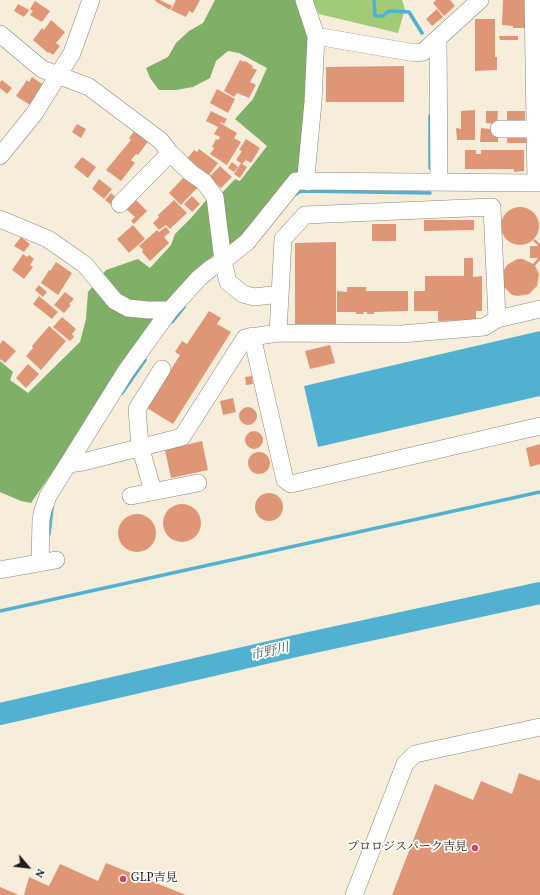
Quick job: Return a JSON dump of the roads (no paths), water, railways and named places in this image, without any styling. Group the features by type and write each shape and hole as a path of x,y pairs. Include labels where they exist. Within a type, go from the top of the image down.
{"street":[{"path":"0,156 34,114 72,53 91,0"},
{"path":"304,0 316,36 313,102 306,176 308,182"},
{"path":"316,36 415,53 423,52 480,0"},
{"path":"3,569 48,561 40,536 43,510 48,496 126,372 170,310 199,278 247,242 296,181 538,182 533,0"},
{"path":"0,34 42,69 89,87 161,141 170,153 191,173 204,182 215,197 223,260 228,282 243,294 254,298 280,294"},
{"path":"438,38 439,182"},
{"path":"499,129 536,129"},
{"path":"120,204 170,153"},
{"path":"278,333 283,238 305,215 492,207 497,319"},
{"path":"0,219 48,239 85,266 96,276 115,301 128,308 170,310"},
{"path":"68,464 82,462 140,446 182,437 245,338 278,333 401,334 484,327 497,319 540,310"},
{"path":"252,336 284,480 291,484 540,426"},
{"path":"152,491 140,446 137,409 162,369"},
{"path":"131,496 198,483"},
{"path":"354,895 405,764 415,754 540,727"}],"water":[{"path":"540,331 540,396 318,447 304,386"}],"waterway":[{"path":"374,0 375,16 383,16 389,11 409,12 422,33"},
{"path":"430,116 430,168"},
{"path":"294,195 301,191 430,193"},
{"path":"172,322 184,307"},
{"path":"122,393 145,360"},
{"path":"0,611 540,492"},
{"path":"49,534 52,508"},
{"name":"市野川","path":"0,714 300,645 540,593"}],"place":[{"name":"プロロジスパーク吉見","path":"475,848"},
{"name":"GLP吉見","path":"123,879"}]}
